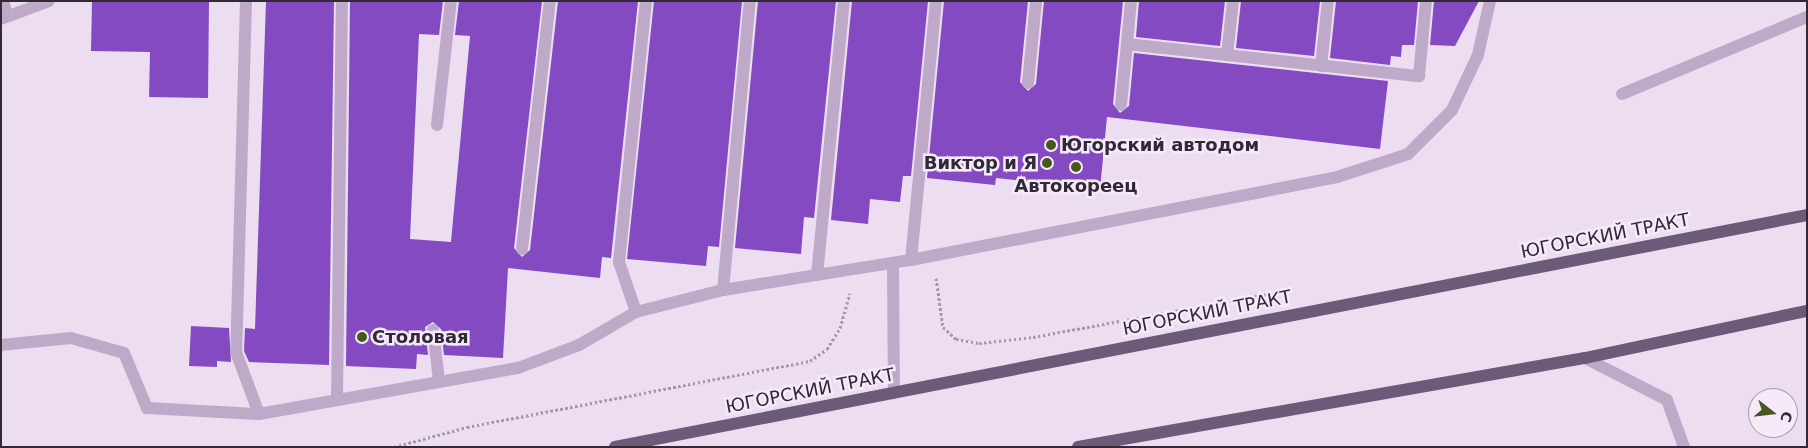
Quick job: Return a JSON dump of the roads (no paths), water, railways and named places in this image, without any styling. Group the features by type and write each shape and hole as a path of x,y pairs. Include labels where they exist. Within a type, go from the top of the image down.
{"main road":[{"name":"ЮГОРСКИЙ ТРАКТ","path":"616,447 1807,215"},
{"path":"1078,447 1585,358 1807,311"}],"lane":[{"path":"3,1 4,17 49,1"},
{"path":"246,1 236,352 259,414"},
{"path":"337,399 342,1"},
{"path":"437,125 451,1"},
{"path":"522,249 550,1"},
{"path":"636,312 619,262 646,1"},
{"path":"723,290 750,1"},
{"path":"817,275 844,1"},
{"path":"911,260 936,1"},
{"path":"1028,83 1036,1"},
{"path":"1121,105 1131,1"},
{"path":"1227,56 1232,1"},
{"path":"1321,66 1328,1"},
{"path":"1127,44 1419,76 1426,1"},
{"path":"1,345 71,338 124,353 147,408 259,414 439,380 518,368 578,345 636,312 723,290 911,260 1337,177 1408,154 1452,110 1478,55 1490,1"},
{"path":"1622,94 1807,17"},
{"path":"893,263 894,393"},
{"path":"434,330 439,380"},
{"path":"1585,358 1667,400 1684,447"}],"place":[{"name":"Югорский автодом","path":"1051,145"},
{"name":"Виктор и Я","path":"1047,163"},
{"name":"Автокореец","path":"1076,167"},
{"name":"Столовая","path":"362,337"}]}
